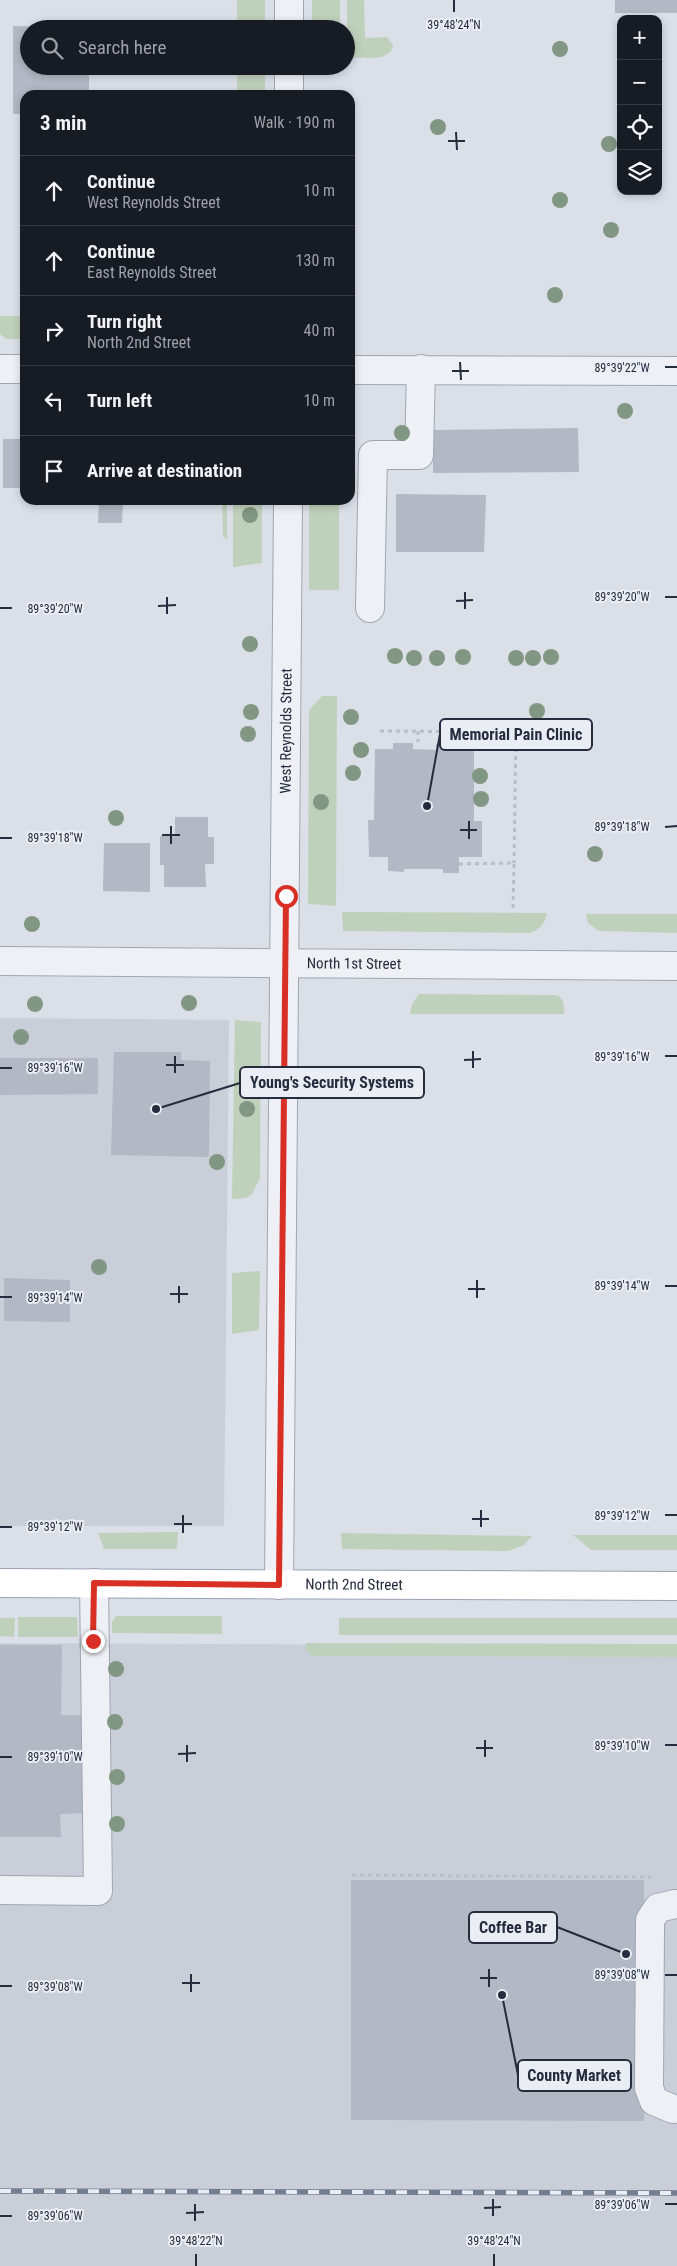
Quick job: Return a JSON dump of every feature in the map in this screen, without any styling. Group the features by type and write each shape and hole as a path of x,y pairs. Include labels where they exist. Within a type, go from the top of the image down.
{"main road":[{"name":"North 2nd Street","path":"0,1583 677,1586"}],"street":[{"path":"289,0 289,20"},
{"path":"289,75 289,90"},
{"path":"0,369 20,369"},
{"path":"370,608 373,455 419,455 421,369"},
{"path":"355,370 677,371"},
{"name":"West Reynolds Street","path":"279,1585 288,505"},
{"name":"North 1st Street","path":"0,961 677,966"},
{"path":"0,1890 98,1890 94,1583"},
{"path":"673,2110 654,2101 650,2088 650,1920 658,1908 675,1904"}],"path":[{"path":"380,731 540,732"},
{"path":"418,731 418,742"},
{"path":"513,910 516,732"},
{"path":"459,864 514,864"},
{"path":"352,1874 649,1877"}],"shaded area":[{"path":"0,1018 229,1020 224,1526 0,1526"},
{"path":"0,1643 677,1646 677,2266 0,2266"}],"green space":[{"path":"237,0 265,0 265,20 237,20"},
{"path":"312,0 340,0 340,20 312,20"},
{"path":"347,0 364,0 365,38 387,37 393,45 391,51 381,57 355,57 355,20 347,20"},
{"path":"237,75 265,75 265,90 237,90"},
{"path":"0,316 20,316 20,339 6,339 0,334"},
{"path":"222,505 227,505 227,540 223,536"},
{"path":"233,505 262,505 262,563 233,567"},
{"path":"309,505 339,505 339,590 309,590"},
{"path":"322,696 337,696 336,906 308,904 309,713 310,709"},
{"path":"342,912 547,913 542,926 530,933 343,931"},
{"path":"586,914 677,914 677,933 599,931 588,923"},
{"path":"419,994 554,995 562,999 564,1014 410,1014 412,1004"},
{"path":"235,1020 261,1022 260,1178 252,1194 246,1198 232,1199"},
{"path":"260,1271 259,1330 232,1334 232,1273"},
{"path":"178,1532 177,1549 104,1549 98,1533"},
{"path":"341,1533 532,1536 524,1545 508,1551 342,1549"},
{"path":"573,1535 677,1535 677,1550 591,1550"},
{"path":"116,1616 222,1616 222,1634 112,1633 112,1622"},
{"path":"18,1617 77,1617 78,1637 18,1637"},
{"path":"0,1618 15,1618 14,1637 0,1636"},
{"path":"339,1618 677,1618 677,1635 339,1635"},
{"path":"306,1643 677,1644 677,1657 313,1656 306,1651"}],"building":[{"path":"615,0 677,0 677,13 615,13"},
{"path":"13,26 20,26 20,75 89,75 89,90 20,90 20,114 13,114"},
{"path":"578,428 579,472 433,473 433,430"},
{"path":"3,439 20,439 20,488 3,488"},
{"path":"396,494 486,495 484,552 396,552"},
{"path":"99,505 123,505 122,523 98,523"},
{"path":"393,743 413,743 413,749 436,750 436,744 456,744 456,750 474,750 474,821 482,821 482,857 459,857 459,873 443,873 443,869 404,869 404,872 388,871 388,857 369,857 368,820 374,820 375,749 393,749"},
{"path":"175,817 208,817 208,837 214,837 214,864 205,864 206,887 164,887 164,865 160,865 160,836 175,836"},
{"path":"104,843 150,843 150,892 103,891"},
{"path":"114,1052 181,1052 181,1060 210,1061 209,1157 111,1155"},
{"path":"0,1058 98,1058 98,1094 0,1095"},
{"path":"4,1278 70,1280 70,1322 4,1321"},
{"path":"0,1645 62,1645 61,1715 84,1715 83,1813 60,1814 61,1837 0,1837"},
{"path":"351,1880 644,1880 644,2121 351,2120"}],"railway":[{"path":"0,2191 677,2193"}],"place":[{"name":"Memorial Pain Clinic","path":"427,806"},
{"name":"Young's Security Systems","path":"156,1109"},
{"name":"Coffee Bar","path":"626,1954"},
{"name":"County Market","path":"502,1995"}],"route":[{"path":"93,1641 94,1583 279,1585 286,896"}]}
